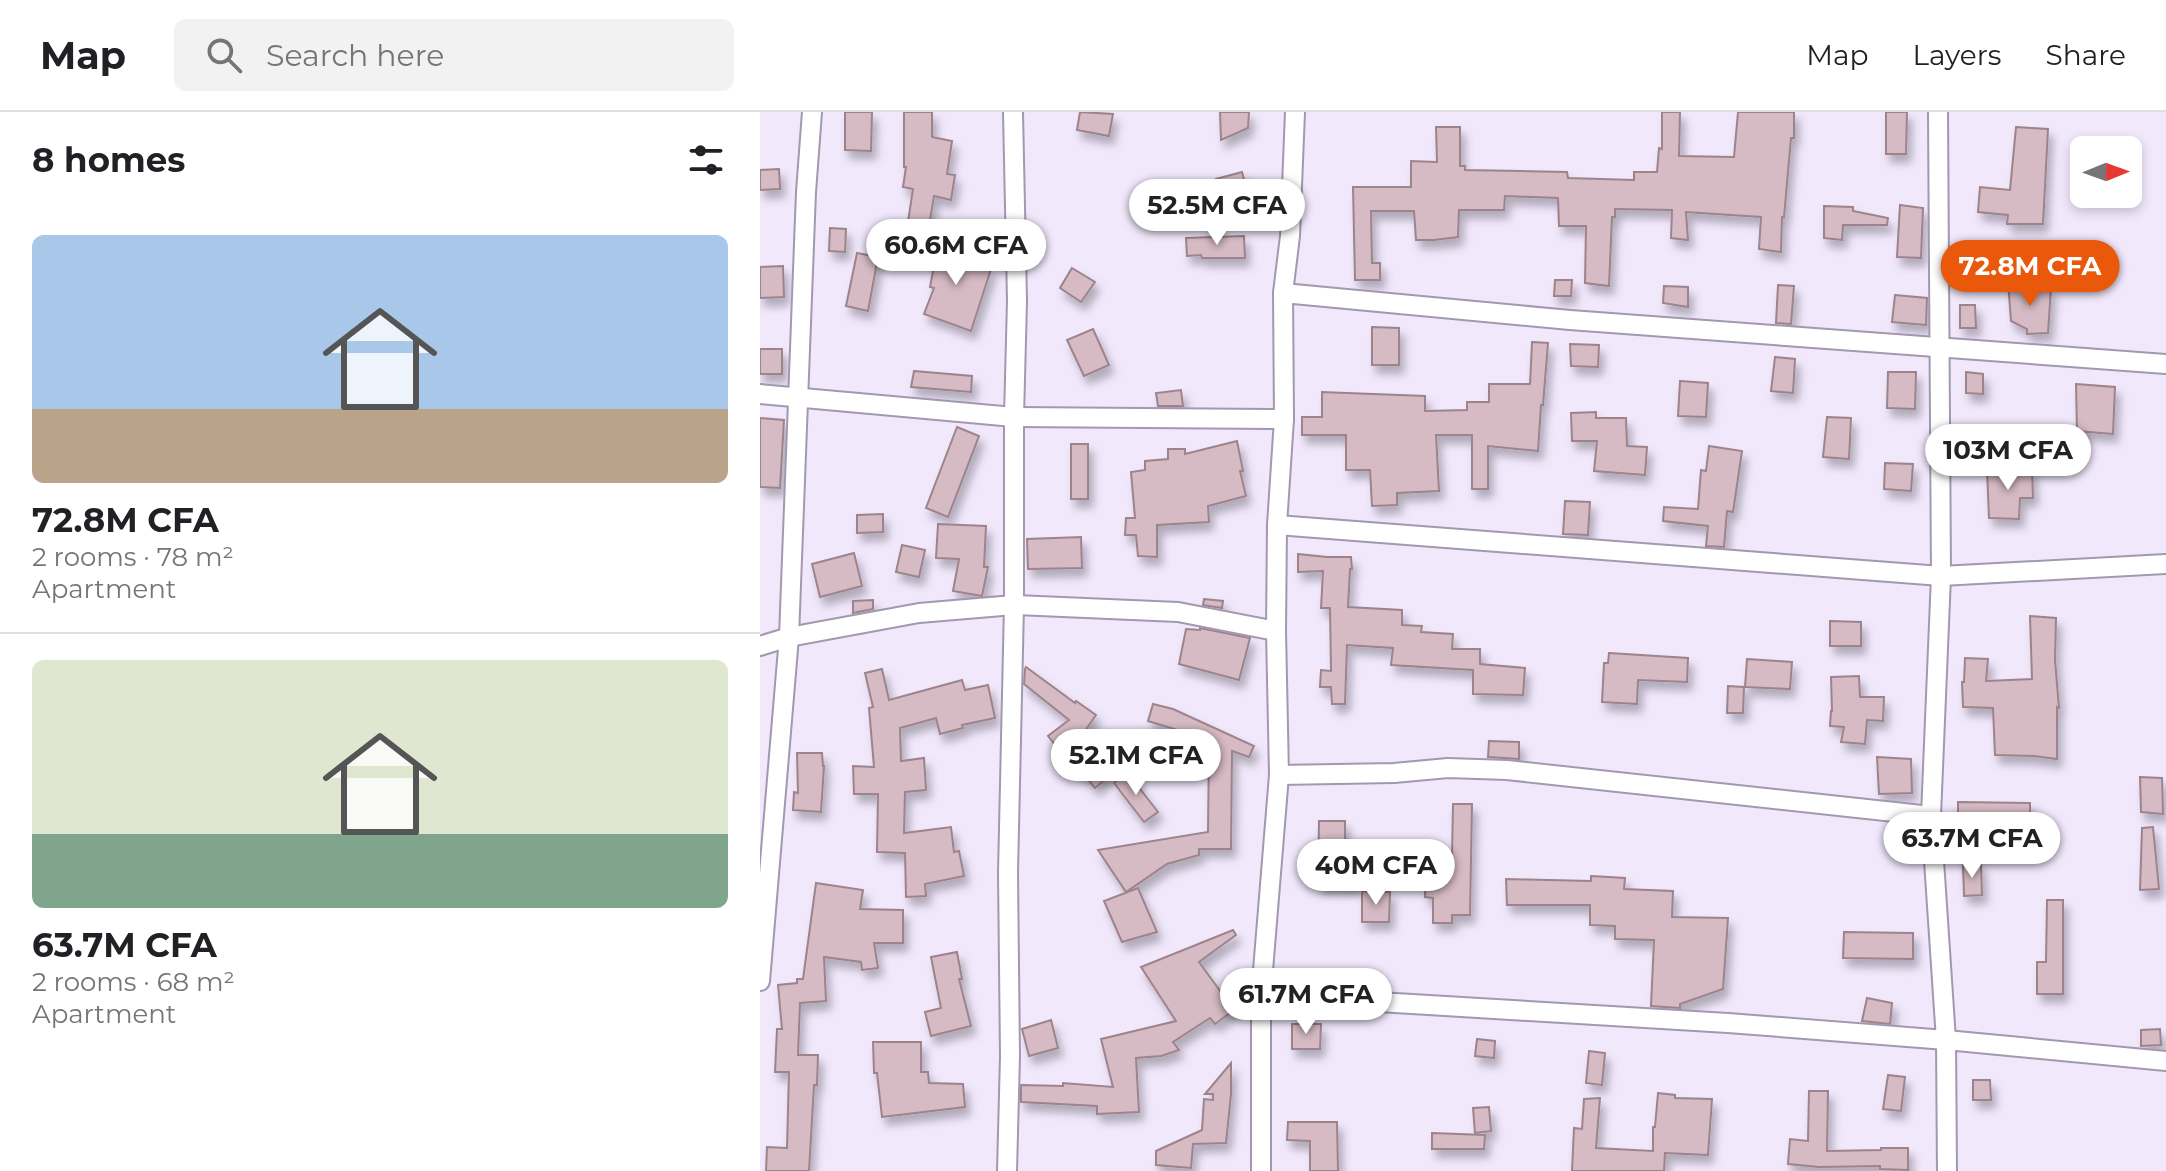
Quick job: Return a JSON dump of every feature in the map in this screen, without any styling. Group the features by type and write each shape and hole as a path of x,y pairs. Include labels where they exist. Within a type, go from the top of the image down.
{"street":[{"path":"760,981 789,637 806,192 812,112"},
{"path":"1007,1171 1010,1056 1008,873 1017,301 1013,112"},
{"path":"1261,1171 1261,995 1279,775 1276,631 1277,525 1284,419 1283,293 1290,236 1295,112"},
{"path":"1938,112 1941,576 1931,816 1946,1040 1947,1171"},
{"path":"1283,293 1570,320 2166,364"},
{"path":"760,394 1014,417 1284,419"},
{"path":"1277,525 1941,576 2166,564"},
{"path":"760,646 789,637 919,613 1014,605 1178,612 1276,631"},
{"path":"1279,775 1394,773 1448,768 1507,770 1931,816"},
{"path":"1261,995 1728,1023 2166,1061"}],"building":[{"path":"845,112 872,112 871,151 845,150"},
{"path":"904,112 932,112 932,137 952,141 947,174 955,175 951,200 934,196 929,226 908,222 913,189 903,187 906,167"},
{"path":"1080,112 1113,114 1109,136 1077,130"},
{"path":"1220,112 1249,112 1248,128 1221,140"},
{"path":"1662,112 1680,112 1679,156 1734,157 1738,112 1794,112 1794,138 1791,138 1781,252 1759,249 1761,217 1686,212 1688,240 1671,238 1672,210 1615,209 1609,286 1585,283 1586,226 1559,226 1558,198 1505,196 1504,210 1459,210 1458,237 1434,240 1416,240 1414,211 1371,211 1372,263 1380,263 1380,280 1355,280 1353,187 1411,187 1411,161 1437,162 1436,127 1460,127 1460,166 1465,166 1465,170 1567,172 1568,178 1634,180 1634,172 1657,172 1659,148 1662,149"},
{"path":"1886,112 1907,112 1906,154 1886,154"},
{"path":"2016,127 2048,129 2043,224 2007,224 2008,215 1978,212 1980,187 2010,190"},
{"path":"779,169 780,189 760,190 760,170"},
{"path":"1242,172 1246,187 1220,194 1216,179"},
{"path":"1900,205 1923,208 1921,258 1897,257"},
{"path":"1824,206 1853,207 1853,211 1888,218 1887,225 1843,225 1842,240 1824,238"},
{"path":"879,225 904,226 903,255 878,254"},
{"path":"830,228 846,229 845,252 829,251"},
{"path":"1244,236 1245,258 1187,256 1186,238"},
{"path":"938,244 970,250 967,263 991,269 971,331 924,314 934,288 930,287"},
{"path":"857,253 878,257 868,311 846,306"},
{"path":"783,266 784,297 760,298 760,267"},
{"path":"1072,268 1095,282 1081,302 1060,288"},
{"path":"1555,280 1572,280 1571,296 1554,296"},
{"path":"2008,282 2028,285 2028,289 2051,288 2048,333 2027,334 2027,329 2011,321"},
{"path":"1778,285 1794,286 1791,324 1776,323"},
{"path":"1664,286 1688,287 1688,307 1663,303"},
{"path":"1895,295 1927,298 1926,325 1892,322"},
{"path":"1960,305 1975,305 1976,328 1960,328"},
{"path":"1372,327 1399,328 1399,365 1372,365"},
{"path":"1093,329 1109,365 1084,376 1067,340"},
{"path":"1532,342 1548,343 1538,451 1488,446 1488,489 1472,489 1472,435 1436,435 1439,491 1397,493 1397,505 1372,506 1370,470 1346,470 1346,435 1302,435 1302,417 1322,417 1322,392 1425,396 1425,411 1467,410 1467,402 1489,402 1489,384 1530,384"},
{"path":"1570,344 1599,345 1598,367 1571,366"},
{"path":"760,349 782,349 782,374 760,374"},
{"path":"1775,357 1795,359 1793,393 1771,391"},
{"path":"914,371 972,376 971,392 911,387"},
{"path":"1888,372 1916,372 1915,409 1887,408"},
{"path":"1966,372 1983,374 1983,394 1966,393"},
{"path":"1680,381 1708,383 1706,417 1678,416"},
{"path":"2076,384 2115,387 2113,434 2077,431"},
{"path":"1181,390 1183,406 1158,406 1156,393"},
{"path":"1596,412 1596,418 1626,418 1627,446 1647,447 1645,475 1594,471 1597,441 1572,441 1571,413"},
{"path":"1827,417 1851,418 1849,459 1823,457"},
{"path":"760,418 784,420 780,488 760,487"},
{"path":"957,427 979,436 948,517 926,508"},
{"path":"2026,429 2054,430 2053,461 2025,460"},
{"path":"1237,441 1246,496 1208,506 1209,522 1157,525 1157,557 1138,556 1136,535 1125,535 1126,518 1135,518 1131,472 1145,470 1145,461 1168,459 1168,449 1185,449 1185,454"},
{"path":"1071,444 1088,444 1088,499 1071,499"},
{"path":"1709,446 1742,451 1733,512 1727,511 1724,547 1706,546 1708,526 1663,521 1664,507 1698,509 1701,470 1706,471"},
{"path":"1885,463 1913,464 1911,491 1884,489"},
{"path":"2032,469 2033,498 2020,498 2019,519 1989,518 1987,470"},
{"path":"1565,501 1590,502 1588,535 1563,534"},
{"path":"883,514 883,532 857,533 857,515"},
{"path":"938,524 986,526 984,567 988,567 982,596 953,591 959,559 936,558"},
{"path":"1081,537 1082,568 1028,569 1027,539"},
{"path":"902,545 925,550 919,577 896,572"},
{"path":"854,553 862,586 820,597 812,564"},
{"path":"1298,554 1351,557 1348,607 1402,610 1402,625 1422,626 1421,632 1453,634 1452,649 1480,649 1480,664 1525,668 1523,695 1473,694 1473,670 1391,665 1393,648 1347,645 1345,704 1332,704 1331,687 1320,687 1321,670 1331,671 1330,608 1321,608 1323,571 1298,572"},
{"path":"1204,599 1223,601 1222,608 1203,605"},
{"path":"873,600 873,609 853,613 853,601"},
{"path":"2030,616 2056,618 2057,759 1995,755 1993,708 1963,707 1965,658 1988,659 1986,681 2032,679"},
{"path":"1830,621 1861,622 1861,646 1830,646"},
{"path":"1200,628 1250,638 1239,680 1179,664 1186,629"},
{"path":"1609,653 1688,658 1687,682 1638,680 1637,704 1602,702 1604,663 1608,663"},
{"path":"1747,659 1792,662 1790,689 1745,687"},
{"path":"1026,667 1096,715 1085,731 1117,769 1095,788 1048,736 1069,720 1024,684"},
{"path":"882,669 889,700 962,680 965,690 988,685 995,718 962,725 963,728 940,734 936,718 900,728 901,761 924,758 926,790 905,792 904,833 951,827 954,852 959,851 964,876 925,884 926,896 906,897 905,853 877,852 878,794 854,794 853,766 874,767 869,708 873,707 865,673"},
{"path":"1859,676 1860,697 1884,697 1883,721 1867,720 1865,744 1841,742 1844,727 1830,726 1831,677"},
{"path":"1728,686 1744,687 1743,713 1727,713"},
{"path":"1153,704 1173,709 1254,746 1249,757 1232,751 1231,849 1199,849 1199,855 1167,864 1126,892 1098,850 1208,832 1209,743 1148,721"},
{"path":"1489,741 1519,742 1519,759 1488,757"},
{"path":"797,753 822,753 821,812 793,810 794,792 798,793"},
{"path":"1877,757 1911,759 1912,793 1879,794"},
{"path":"1127,772 1158,812 1144,822 1114,783"},
{"path":"2140,777 2162,778 2163,814 2141,812"},
{"path":"1958,802 2030,803 2030,819 1958,818"},
{"path":"1453,804 1472,804 1470,915 1452,915 1452,923 1433,923 1433,898 1425,897 1426,856 1452,856"},
{"path":"1319,821 1345,821 1345,867 1357,867 1357,886 1318,885"},
{"path":"2153,827 2159,889 2140,890 2142,828"},
{"path":"1981,864 1982,895 1964,896 1963,865"},
{"path":"1591,876 1625,878 1624,889 1673,891 1672,917 1728,918 1723,989 1680,1004 1680,1008 1651,1006 1654,940 1615,939 1615,926 1590,925 1590,905 1507,905 1506,879 1591,881"},
{"path":"816,883 863,890 860,909 903,910 903,943 874,943 878,968 862,970 861,962 824,957 826,1001 800,1003 798,1055 818,1055 809,1171 766,1171 767,1147 787,1148 789,1072 775,1072 777,1029 782,1029 778,985 797,983 797,979 803,979"},
{"path":"1138,888 1157,932 1122,942 1104,901"},
{"path":"1362,891 1390,892 1389,922 1362,922"},
{"path":"2047,900 2063,900 2063,994 2037,994 2037,962 2046,962"},
{"path":"1233,930 1236,935 1199,962 1234,1010 1215,1024 1210,1018 1173,1042 1179,1050 1161,1056 1136,1058 1139,1112 1097,1114 1097,1106 1021,1102 1021,1085 1063,1086 1063,1083 1113,1087 1101,1039 1176,1021 1141,967"},
{"path":"1844,932 1913,933 1913,959 1843,958"},
{"path":"957,952 962,979 959,979 971,1026 931,1036 925,1012 941,1008 931,957"},
{"path":"1867,998 1892,1003 1890,1024 1862,1021"},
{"path":"1051,1020 1058,1048 1029,1056 1022,1029"},
{"path":"1292,1024 1321,1024 1320,1049 1292,1049"},
{"path":"2160,1029 2161,1045 2141,1046 2141,1030"},
{"path":"1477,1039 1495,1041 1494,1058 1475,1056"},
{"path":"873,1042 921,1042 921,1072 928,1072 929,1083 963,1084 965,1107 882,1117 877,1073 874,1073"},
{"path":"1589,1051 1605,1053 1602,1085 1586,1083"},
{"path":"1231,1063 1226,1143 1193,1144 1191,1168 1156,1165 1156,1151 1202,1130 1204,1099 1213,1100 1213,1094 1205,1094"},
{"path":"1888,1075 1905,1077 1901,1111 1883,1109"},
{"path":"1973,1080 1990,1080 1991,1100 1973,1100"},
{"path":"1809,1091 1828,1091 1827,1151 1908,1148 1908,1170 1880,1169 1880,1166 1788,1164 1790,1139 1808,1141"},
{"path":"1658,1093 1675,1095 1675,1098 1712,1099 1708,1155 1665,1153 1664,1171 1572,1171 1574,1128 1582,1129 1584,1099 1600,1098 1596,1148 1653,1151"},
{"path":"1489,1107 1491,1131 1475,1133 1473,1108"},
{"path":"1288,1122 1337,1122 1338,1171 1310,1171 1310,1141 1287,1140"},
{"path":"1432,1133 1485,1135 1484,1149 1432,1149"}]}
